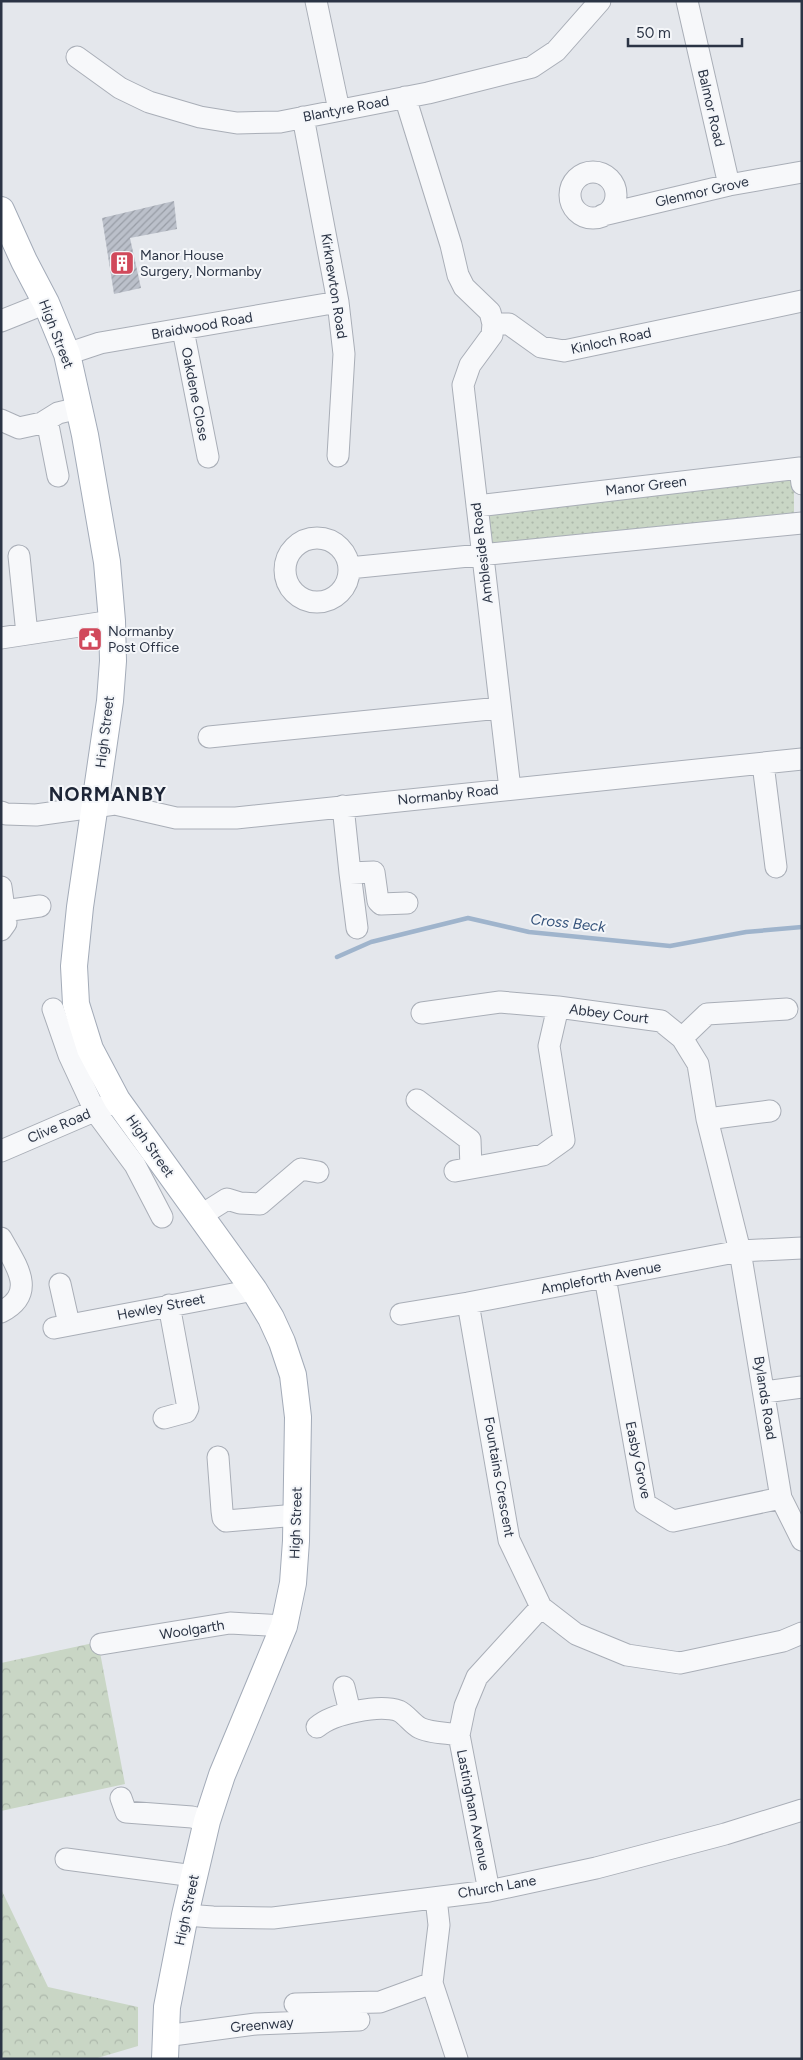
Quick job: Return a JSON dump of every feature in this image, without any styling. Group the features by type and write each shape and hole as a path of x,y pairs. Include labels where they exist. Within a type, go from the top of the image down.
{"main road":[{"name":"High Street","path":"1,210 24,261 46,303 67,354 79,408 106,562 112,621 113,661 110,702 74,966 76,1004 106,1106 200,1216 254,1290 271,1318 282,1342 293,1375 298,1417 297,1515 293,1583 284,1626 222,1776 207,1820 185,1915 167,2007 166,2047"}],"street":[{"path":"316,1 339,110"},
{"name":"Blantyre Road","path":"77,57 127,91 149,102 200,117 237,123 280,122 405,97 532,67 556,51 600,1"},
{"name":"Balmor Road","path":"687,1 729,185"},
{"path":"405,97 451,245 458,275 464,287 490,312 493,324"},
{"name":"Kirknewton Road","path":"303,117 338,302 344,354 338,456"},
{"name":"Glenmor Grove","path":"603,215 729,185 802,172"},
{"name":"Kinloch Road","path":"493,324 509,324 541,347 564,351 802,301"},
{"name":"Braidwood Road","path":"67,354 100,343 338,302"},
{"path":"1,321 46,303"},
{"name":"Ambleside Road","path":"493,324 492,334 470,365 463,385 510,789"},
{"name":"Oakdene Close","path":"183,330 208,457"},
{"path":"1,420 19,428 42,423 58,413 79,408"},
{"path":"47,420 58,476"},
{"name":"Manor Green","path":"477,506 800,468 802,484"},
{"path":"349,568 802,523"},
{"path":"19,556 27,634"},
{"path":"1,638 112,621"},
{"path":"209,737 500,708"},
{"name":"Normanby Road","path":"1,812 6,814 36,815 115,804 176,818 236,818 802,759"},
{"path":"764,764 776,867"},
{"path":"343,806 357,928"},
{"path":"350,874 374,872 378,902 381,904 407,903"},
{"path":"1,887 4,921 40,906"},
{"path":"422,1013 500,1002 558,1007"},
{"name":"Abbey Court","path":"418,1100 470,1140 463,1169 543,1155 564,1140 549,1046 558,1007 661,1021 682,1038 698,1064 707,1119 740,1251"},
{"path":"53,1009 69,1055 106,1106 134,1165 162,1217"},
{"path":"682,1038 708,1014 787,1009"},
{"name":"Clive Road","path":"1,1151 106,1106"},
{"path":"707,1119 770,1111"},
{"path":"200,1216 227,1199 240,1203 260,1204 301,1168 318,1172"},
{"path":"1,1238 20,1272 22,1289 17,1302 1,1312"},
{"name":"Ampleforth Avenue","path":"401,1314 468,1304 740,1251 802,1248"},
{"name":"Bylands Road","path":"740,1251 765,1392 781,1498 802,1540"},
{"name":"Easby Grove","path":"605,1277 645,1504 673,1521 781,1498"},
{"name":"Hewley Street","path":"60,1284 62,1326 254,1290"},
{"name":"Fountains Crescent","path":"468,1304 509,1540 541,1607 576,1634 627,1655 680,1663 783,1641 802,1633"},
{"path":"164,1418 186,1412 188,1408 169,1305"},
{"path":"765,1392 802,1387"},
{"path":"218,1457 222,1511 226,1521 297,1515"},
{"name":"Lastingham Avenue","path":"489,1891 459,1735 465,1706 477,1677 541,1607"},
{"name":"Woolgarth","path":"101,1644 230,1623 284,1626"},
{"path":"344,1687 350,1712"},
{"path":"317,1727 323,1722 350,1712 387,1708 401,1712 421,1729 459,1735"},
{"path":"121,1798 126,1812 192,1817 207,1820"},
{"name":"Church Lane","path":"185,1915 273,1918 489,1891 605,1865 725,1834 802,1810"},
{"path":"66,1859 194,1876"},
{"path":"436,1898 439,1925 432,1983 457,2059"},
{"path":"295,2004 380,2002 432,1983"},
{"name":"Greenway","path":"166,2047 256,2024 359,2020"}],"green space":[{"path":"794,473 794,513 487,545 479,511"},
{"path":"98,1642 125,1784 1,1811 1,1663"},
{"path":"1,1889 48,1987 138,2007 138,2046 94,2059 1,2059"}],"building":[{"name":"Manor House Surgery, Normanby","path":"174,201 177,229 130,238 141,288 114,294 102,218"}],"waterway":[{"name":"Cross Beck","path":"337,957 371,942 468,918 529,932 670,946 746,932 802,927"}],"place":[{"name":"Manor House Surgery, Normanby","path":"122,263"},
{"name":"Normanby Post Office","path":"90,639"}],"district":[{"name":"NORMANBY","path":"108,794"}]}
